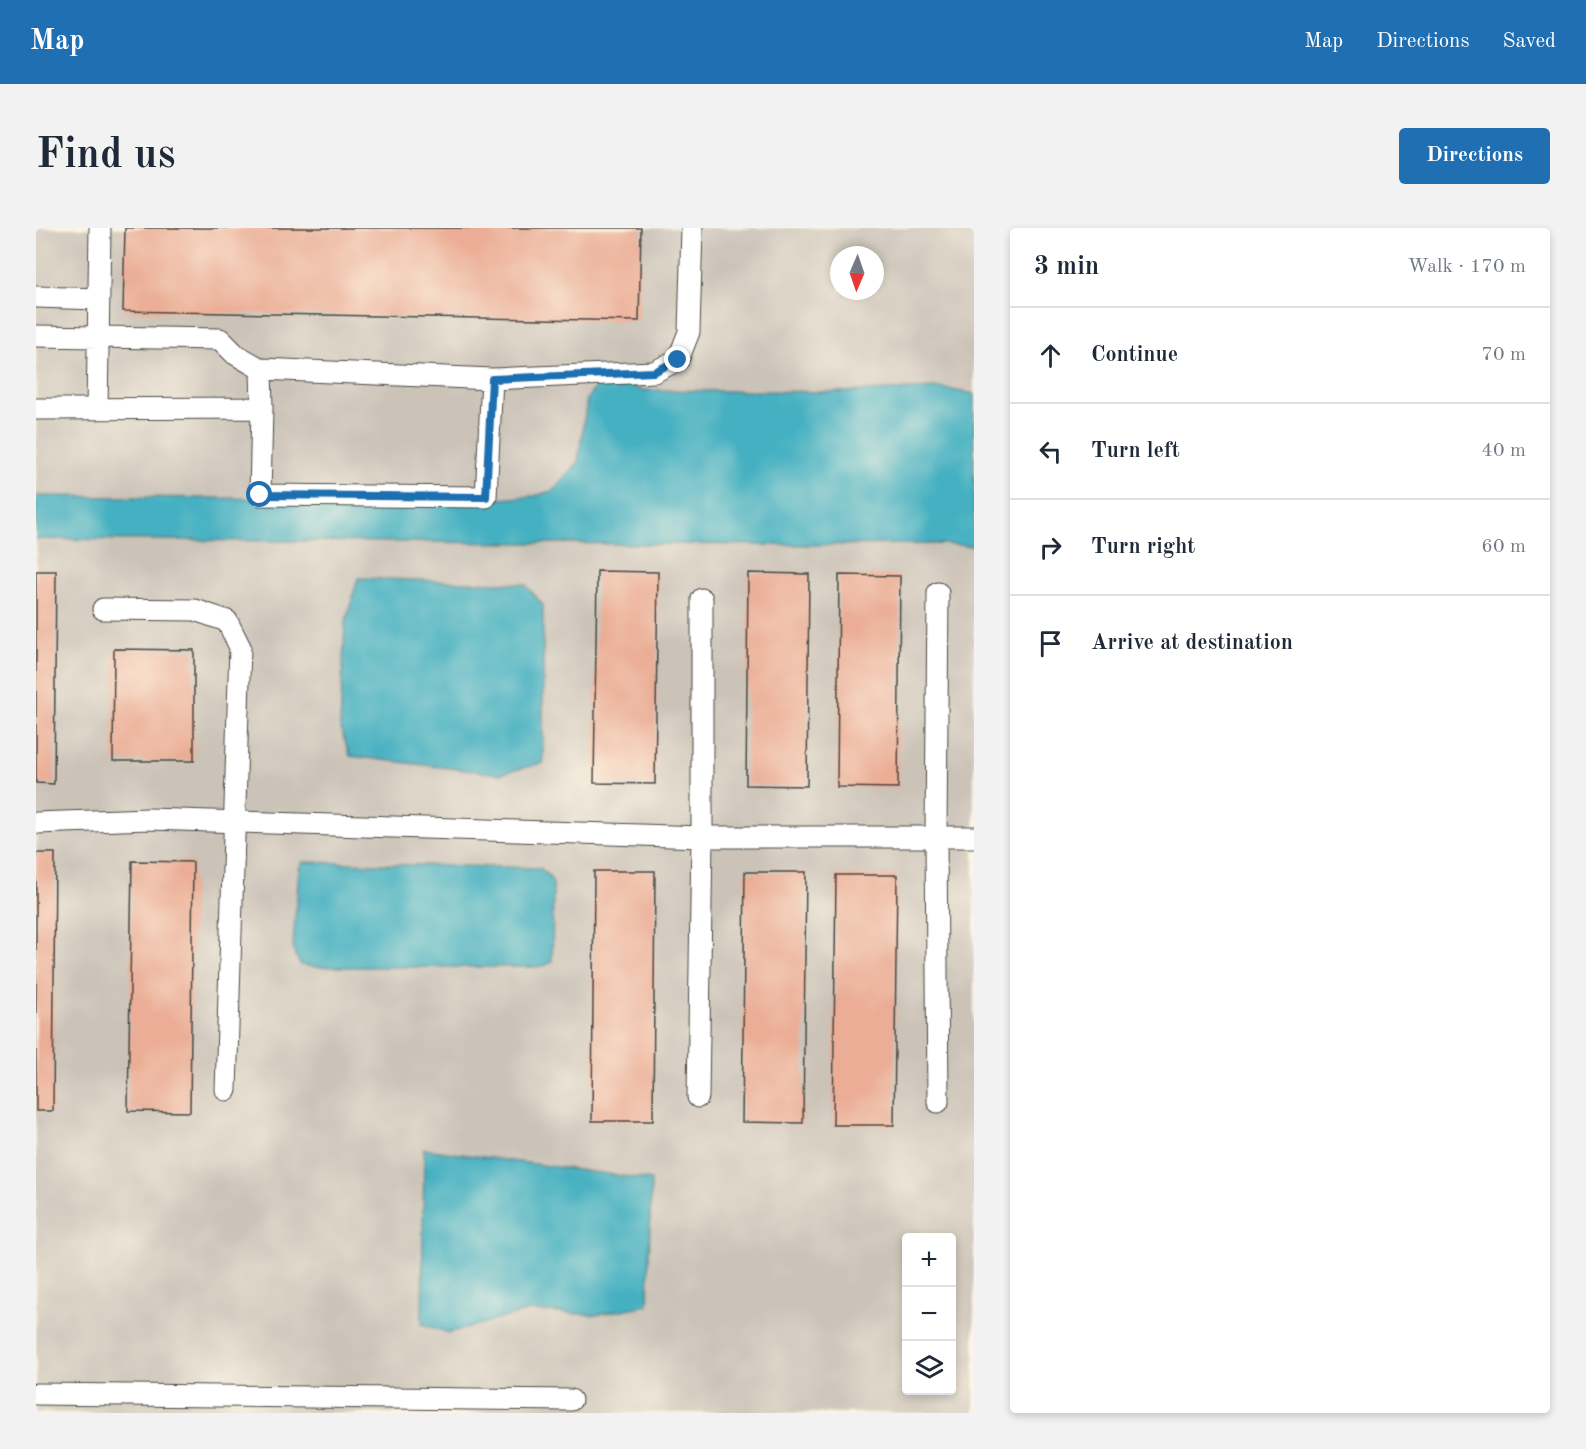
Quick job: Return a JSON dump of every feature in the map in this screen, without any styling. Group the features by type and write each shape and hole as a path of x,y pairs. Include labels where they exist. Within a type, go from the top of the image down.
{"street":[{"path":"97,409 100,228"},
{"path":"36,336 220,339 235,354 261,369 492,379 654,372 678,360 689,332 692,228"},
{"path":"36,297 99,299"},
{"path":"261,369 260,495 486,497 492,379"},
{"path":"36,409 262,408"},
{"path":"938,593 936,836 938,1102"},
{"path":"698,1097 702,837 702,599"},
{"path":"103,609 195,610 227,621 240,647 226,1090"},
{"path":"36,823 149,819 702,837 974,837"},
{"path":"36,1394 571,1400"}],"shaded area":[{"path":"36,228 974,228 974,1413 36,1413"}],"water":[{"path":"597,385 631,386 642,390 841,392 940,388 974,394 974,546 36,539 36,496 476,501 535,496 554,490 578,463 587,399"},
{"path":"358,578 525,584 543,605 543,763 499,774 350,756 340,727 345,624"},
{"path":"303,862 540,868 549,876 553,884 552,962 535,967 315,967 301,965 293,947 299,869"},
{"path":"424,1149 651,1180 648,1305 596,1315 529,1311 449,1333 422,1324"}],"building":[{"path":"125,228 641,228 639,321 123,311"},
{"path":"36,571 56,571 54,784 36,783"},
{"path":"597,571 658,572 655,784 594,783"},
{"path":"748,573 809,574 807,786 746,785"},
{"path":"839,575 900,576 898,788 837,787"},
{"path":"114,649 194,650 194,761 113,761"},
{"path":"36,853 55,853 53,1111 36,1111"},
{"path":"132,861 193,862 190,1112 128,1111"},
{"path":"594,871 655,871 653,1121 592,1121"},
{"path":"745,872 806,872 803,1123 742,1122"},
{"path":"836,875 897,875 894,1125 833,1125"}],"route":[{"path":"260,495 486,497 492,379 654,372 678,360"}]}
